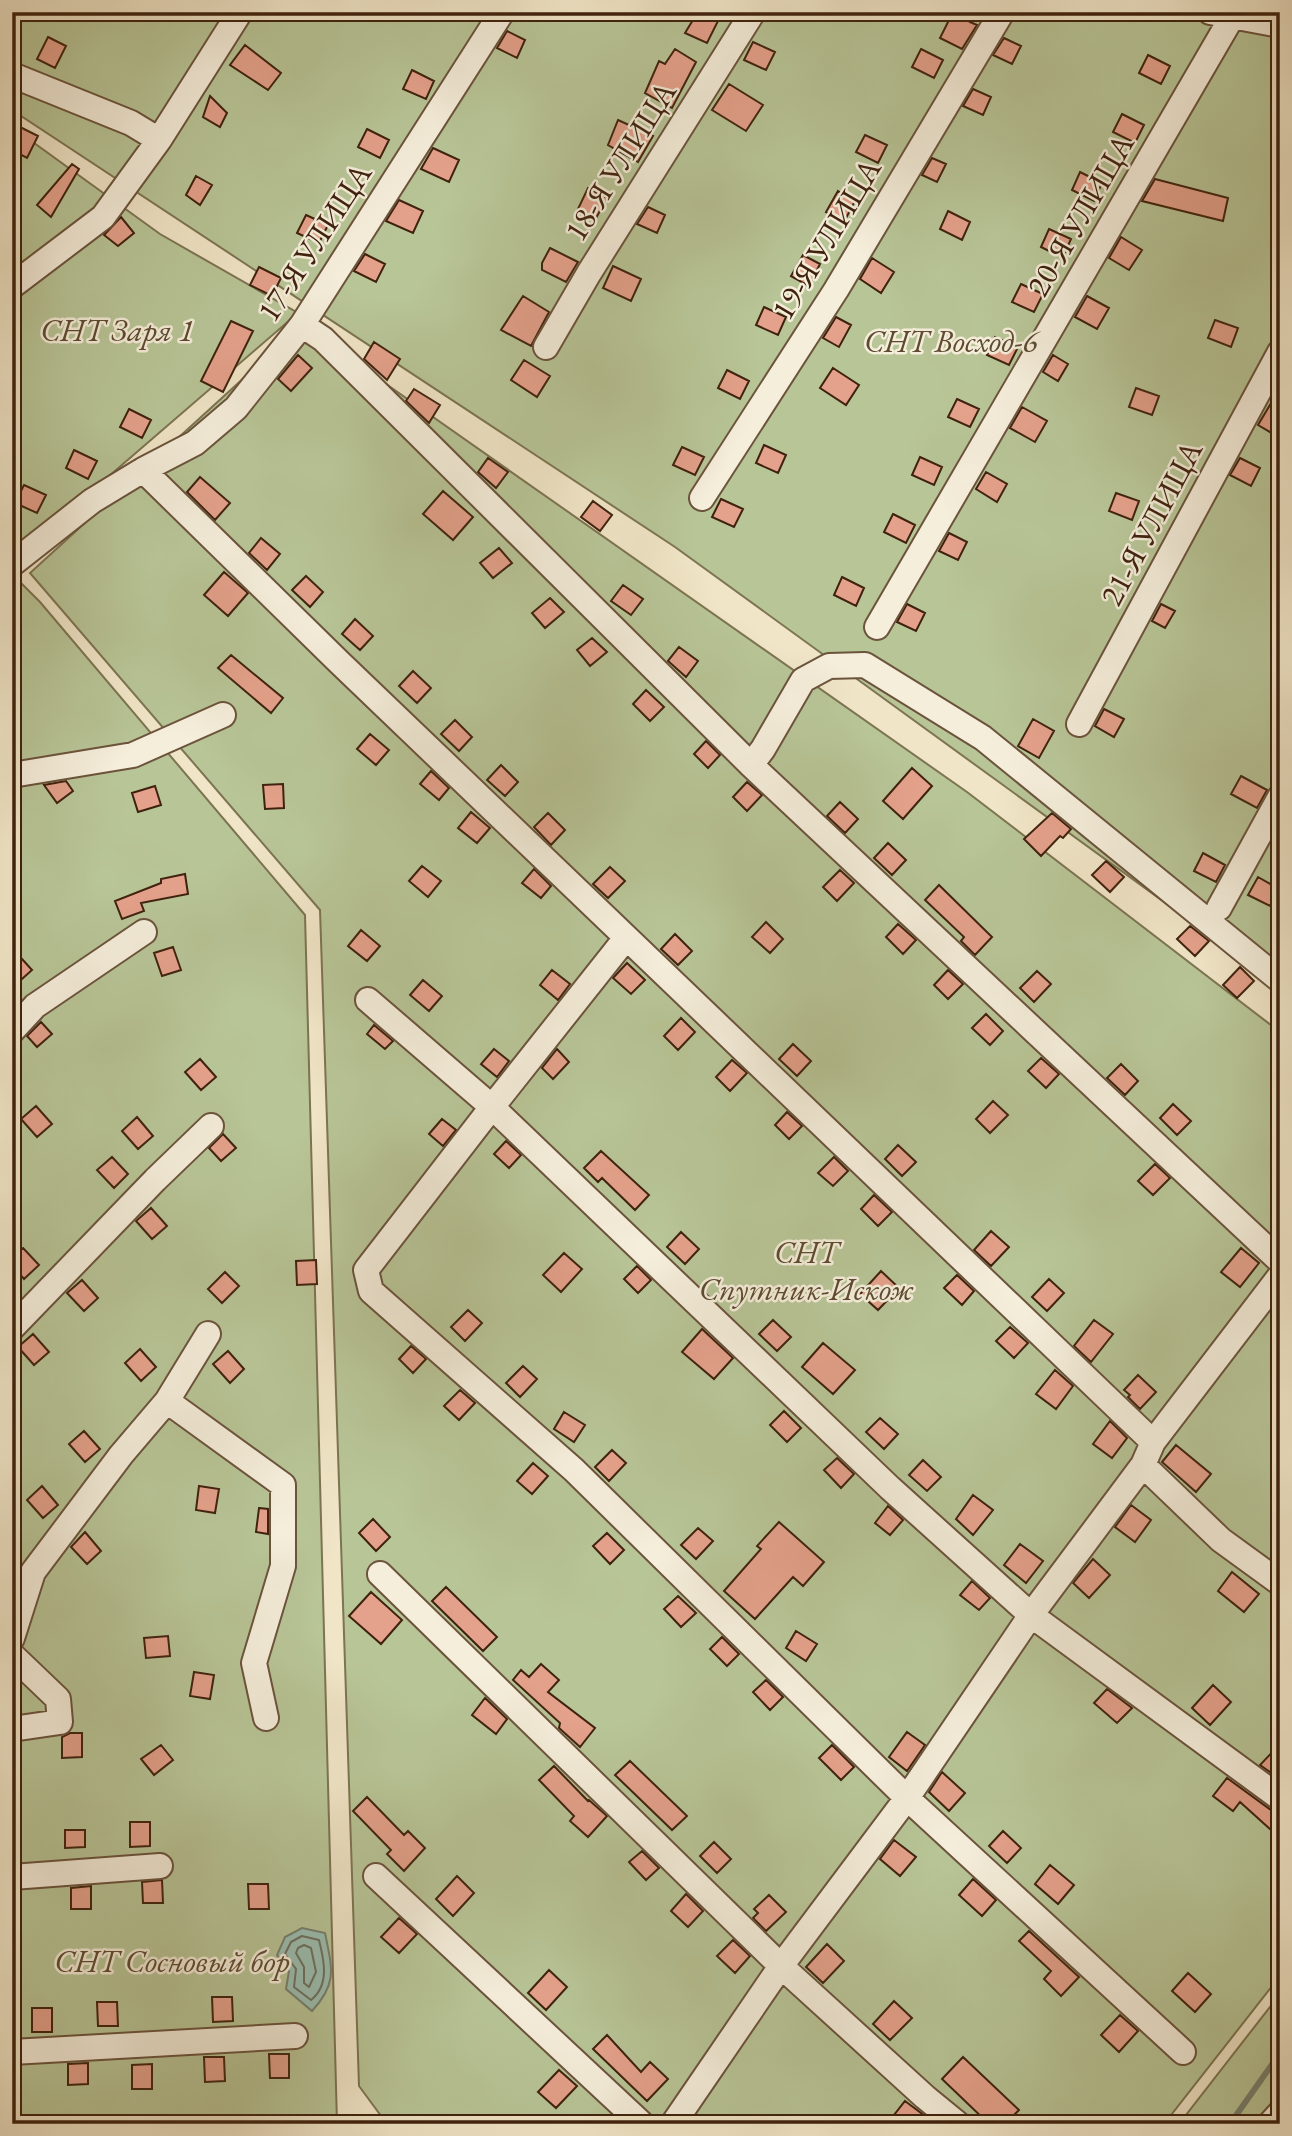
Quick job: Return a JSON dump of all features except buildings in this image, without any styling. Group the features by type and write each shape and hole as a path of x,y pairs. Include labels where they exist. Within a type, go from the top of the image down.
{"street":[{"path":"12,286 103,217 159,141 240,12"},
{"name":"17-Я УЛИЦА","path":"12,564 92,501 195,443 236,408 302,326 502,12"},
{"name":"18-Я УЛИЦА","path":"546,347 589,273 753,12"},
{"name":"19-Я УЛИЦА","path":"702,498 836,290 1002,12"},
{"path":"1221,14 1280,26"},
{"name":"20-Я УЛИЦА","path":"877,627 1077,287 1221,14"},
{"path":"12,75 131,123 159,141"},
{"path":"302,326 323,339 751,765 1280,1261"},
{"name":"21-Я УЛИЦА","path":"1079,724 1280,352"},
{"path":"143,470 626,938 1153,1442"},
{"path":"751,765 764,749 803,680 828,666 865,665 983,738 1280,980"},
{"path":"12,775 133,755 223,715"},
{"path":"1219,908 1280,797"},
{"path":"12,1031 35,1006 144,932"},
{"path":"626,938 366,1270 371,1291 574,1470 907,1798 1182,2052"},
{"path":"369,1000 492,1107 890,1488 1031,1615 1280,1798"},
{"path":"12,1328 211,1126"},
{"path":"673,2124 781,1966 907,1798 1031,1615 1143,1465 1153,1442 1280,1276"},
{"path":"12,1638 33,1572 121,1455 167,1401 208,1334"},
{"path":"167,1401 283,1485 283,1566 254,1663 266,1718"},
{"path":"1143,1465 1220,1540 1280,1583"},
{"path":"380,1574 781,1966 958,2124"},
{"path":"12,1655 58,1699 60,1722 12,1729"},
{"path":"12,1877 160,1866"},
{"path":"376,1876 642,2124"},
{"path":"12,2052 295,2036"},
{"path":"1270,2124 1280,2113"}],"green space":[{"name":"СНТ Восход-6","path":"12,12 1280,12 1280,986 675,547 12,110"},
{"name":"СНТ Заря 1","path":"12,127 160,234 298,313 101,483 12,555"},
{"name":"СНТ Спутник-Искож","path":"302,325 967,792 1280,1032 1280,1976 1164,2124 387,2124 359,2086 320,910 30,573"},
{"name":"СНТ Сосновый бор","path":"12,574 40,602 305,915 337,2124 12,2124"},
{"path":"1280,1994 1280,2124 1179,2124"}],"water":[{"path":"302,1928 325,1933 331,1966 326,1992 312,2011 286,1989 289,1971 277,1955 285,1937"}],"waterway":[{"path":"1230,2124 1280,2053"}]}
